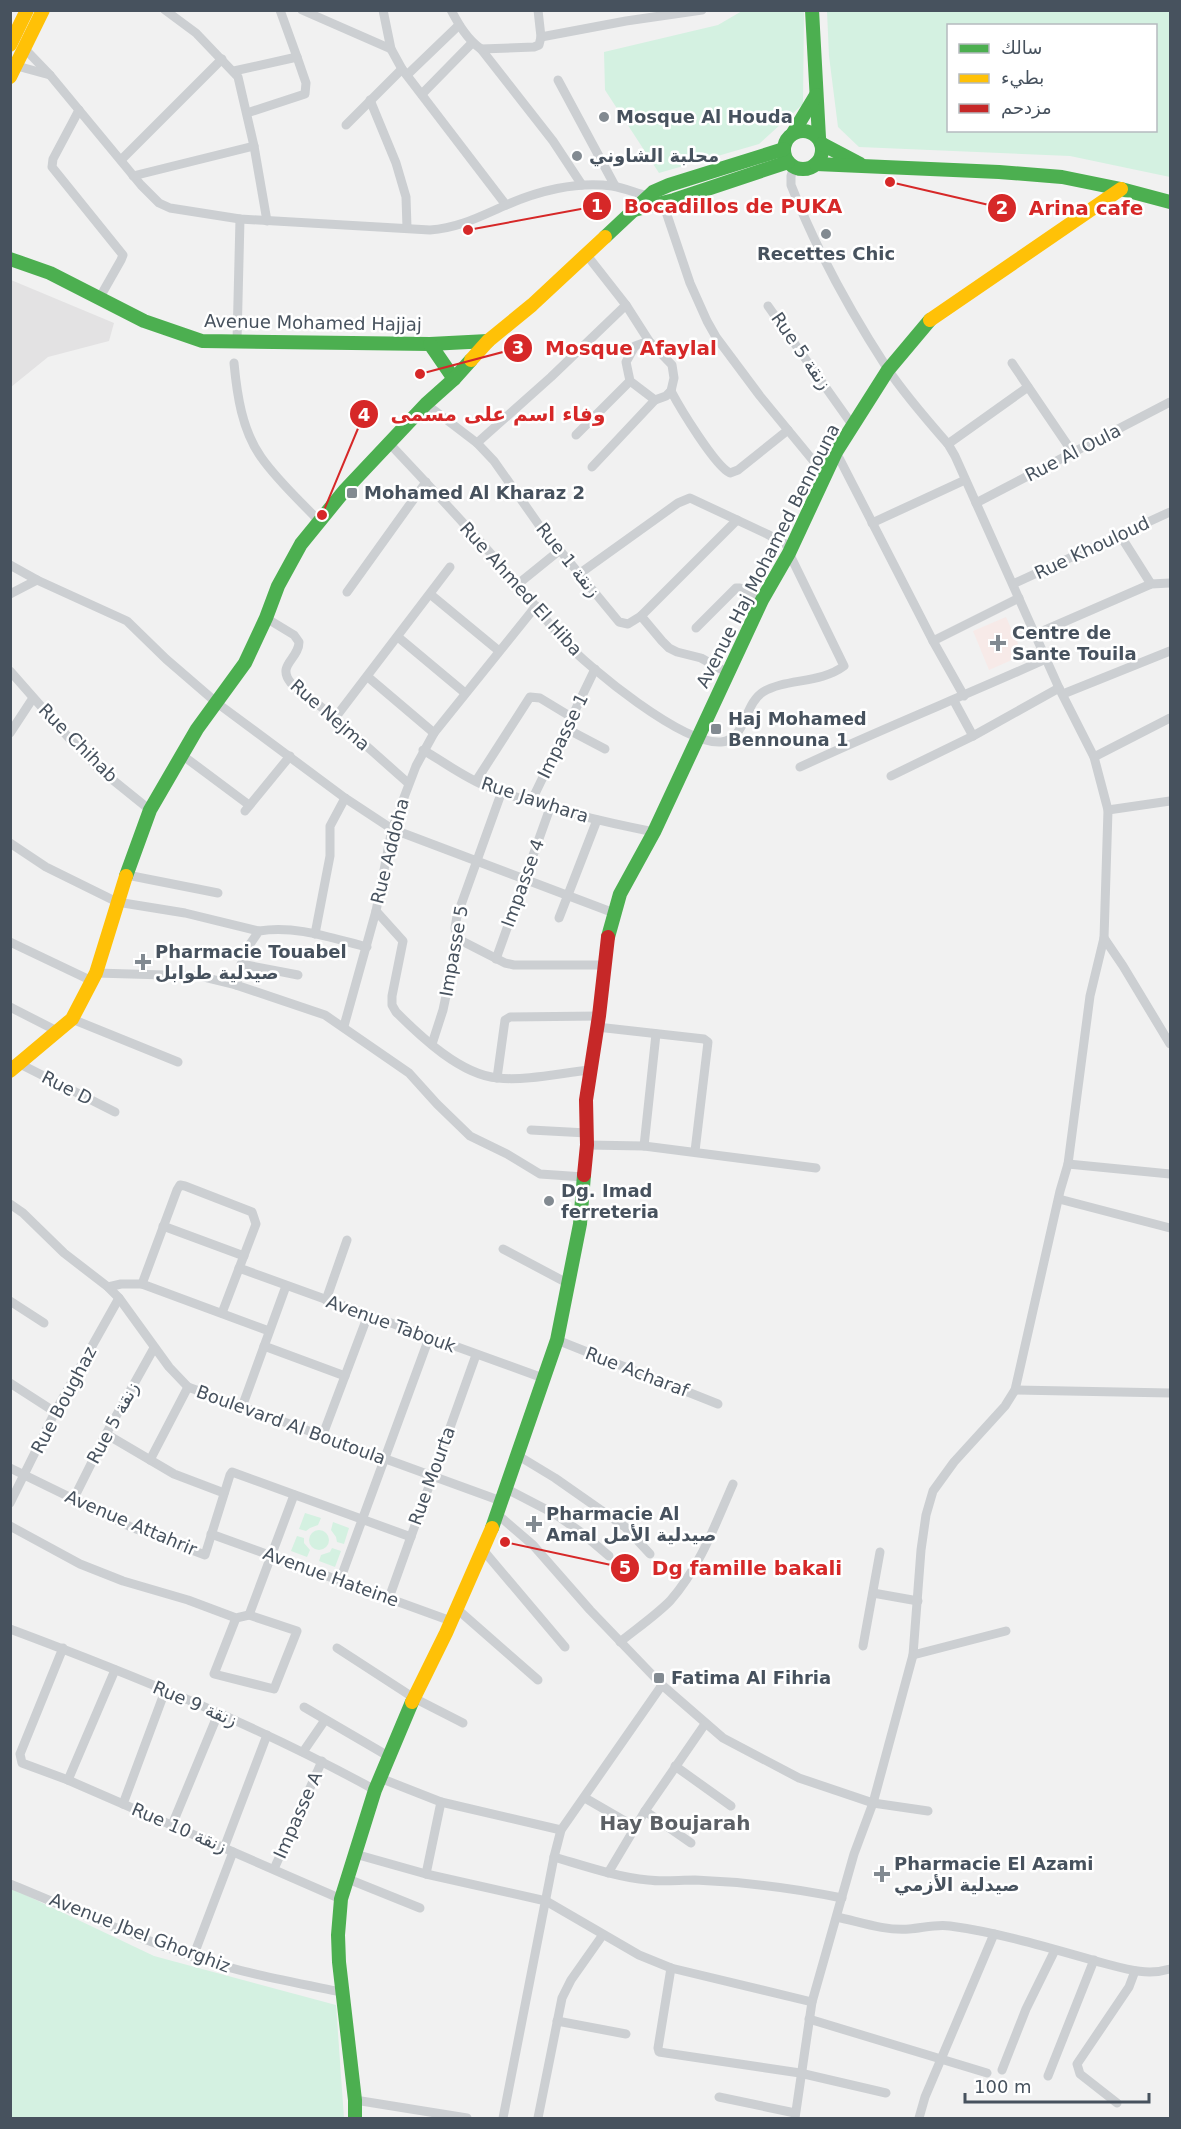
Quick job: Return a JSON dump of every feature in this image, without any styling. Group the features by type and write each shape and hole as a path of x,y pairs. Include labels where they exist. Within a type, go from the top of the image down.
{"street":[{"path":"10,45 27,10"},
{"path":"43,10 14,71 50,75"},
{"path":"165,10 196,33 234,71 242,87 267,220"},
{"path":"247,113 305,94 306,83 280,10"},
{"path":"302,10 391,49"},
{"path":"383,10 391,49 404,72 506,205"},
{"path":"451,10 472,43 481,49 553,141 577,174 582,185"},
{"path":"481,49 539,45 541,37 538,10"},
{"path":"541,37 702,10"},
{"path":"812,10 816,95 823,151 816,164"},
{"path":"346,125 370,100 459,25"},
{"path":"422,94 472,43"},
{"path":"25,49 50,75 133,176 159,203 170,208 240,219 430,230 448,229 544,192 582,185 615,186 654,202 707,321 735,364 825,475"},
{"path":"234,71 297,57"},
{"path":"121,160 222,59"},
{"path":"558,80 615,186"},
{"path":"719,2097 795,2116 812,2002 855,1854 873,1803 913,1656 921,1550 926,1515 933,1491 954,1462 1005,1406 1015,1390 1068,1164 1090,996 1104,939 1108,810 1094,757 1046,659 948,444 888,370 819,249 790,183 788,137 793,133 816,95"},
{"path":"370,100 396,163 406,197 407,228"},
{"path":"79,110 53,159 52,167 123,255 100,297"},
{"path":"793,133 807,130 821,141 865,166"},
{"path":"133,176 254,146"},
{"path":"15,1067 72,1020 94,977 117,902 150,810 208,713 244,663 266,618 278,586 292,559 318,520 488,341 532,305 634,210 654,202 669,185 789,159 806,169 816,164 1052,176 1121,189 1170,202"},
{"name":"Avenue Haj Mohamed Bennouna","path":"377,1784 483,1550 557,1340 580,1224 587,1139 586,1100 604,965 620,894 654,832 762,600 790,550 836,452 888,370 931,318 1121,189"},
{"path":"237,341 240,219"},
{"name":"Avenue Mohamed Hajjaj","path":"10,248 31,265"},
{"path":"586,254 626,305 649,341 672,365 674,378 671,392 655,400 592,467"},
{"name":"Avenue Mohamed Hajjaj","path":"10,259 31,265 100,297 144,321 212,342 430,344 488,341"},
{"path":"477,443 551,377 626,305"},
{"name":"Rue 5 زنقة","path":"768,306 853,426"},
{"path":"649,341 635,346 626,362 630,381 655,400"},
{"name":"Avenue Mohamed Hajjaj","path":"430,344 454,379"},
{"path":"234,363 240,407 258,451 286,486 318,520"},
{"path":"1012,363 1073,453"},
{"path":"576,435 630,381"},
{"path":"948,444 1028,387"},
{"path":"671,392 722,468 729,473 738,470 789,430"},
{"name":"Rue Al Oula","path":"976,503 1170,402"},
{"name":"Rue 1 زنقة","path":"426,404 477,443 494,461 539,525 622,624 630,623 641,616"},
{"name":"Rue Ahmed El Hiba","path":"389,443 518,584 563,640 595,669 660,718 698,737"},
{"path":"836,452 933,641 964,696"},
{"path":"872,523 965,480"},
{"path":"347,592 426,482"},
{"path":"579,574 678,503 692,498 790,550 844,666 819,677 775,686 762,693 753,703 734,738 717,742 698,737"},
{"name":"Rue Khouloud","path":"1013,584 1170,512"},
{"path":"728,674 701,658 669,648 641,616 737,520"},
{"path":"1120,535 1151,584"},
{"path":"518,584 560,550"},
{"path":"10,565 37,580 127,621 166,659 217,702 345,798 392,829 614,914"},
{"path":"335,718 450,567"},
{"path":"10,594 37,580"},
{"path":"1036,634 1151,584 1170,583"},
{"path":"696,627 736,588 762,600"},
{"path":"430,594 499,651"},
{"path":"933,641 1019,598"},
{"name":"Rue Addoha","path":"344,1026 376,911 392,829 408,783 423,750 465,693 536,606"},
{"name":"Rue Nejma","path":"266,618 294,634 299,642 299,649 287,666 287,679 408,783"},
{"path":"398,637 465,693"},
{"path":"891,776 1061,691 1170,651"},
{"path":"800,767 870,734 954,701 1046,659"},
{"name":"Impasse 1","path":"531,802 595,669"},
{"name":"Rue Chihab","path":"10,671 98,768 150,810"},
{"path":"368,677 434,733"},
{"path":"476,781 530,697 540,698 573,718"},
{"path":"10,733 33,698"},
{"path":"954,701 973,736"},
{"path":"1094,757 1170,718"},
{"path":"567,729 605,749"},
{"name":"Rue Jawhara","path":"423,750 476,781 531,802 597,820 654,832"},
{"path":"182,755 247,808 290,756"},
{"name":"Impasse 5","path":"432,1044 443,1010 458,939 455,928 457,916 502,791"},
{"path":"315,934 330,856 330,826 345,798"},
{"path":"1108,810 1170,801"},
{"name":"Impasse 4","path":"496,959 550,808"},
{"path":"559,918 597,820"},
{"path":"10,843 46,867 117,902 185,913 259,931 275,928 292,929 367,946"},
{"path":"127,875 218,893"},
{"path":"376,911 403,941 392,1005 400,1016 459,1065 497,1078 590,1070"},
{"path":"236,985 248,947 259,931"},
{"path":"458,939 505,963 525,967 571,964 604,965"},
{"path":"1104,939 1170,1044"},
{"path":"10,942 94,977 199,976 236,985 325,1015 409,1073 470,1136 507,1154 540,1174 584,1177"},
{"path":"241,964 298,975"},
{"path":"10,1007 59,1032"},
{"path":"497,1078 504,1020 510,1017 598,1021 656,1034 704,1040 708,1042 695,1151"},
{"path":"72,1020 178,1062"},
{"path":"644,1146 656,1034"},
{"name":"Rue D","path":"15,1067 115,1112"},
{"path":"531,1130 816,1168"},
{"path":"1068,1164 1170,1174"},
{"path":"142,1284 177,1190 180,1185 185,1186 252,1212 256,1224 222,1313"},
{"path":"1059,1199 1170,1228"},
{"name":"Boulevard Al Boutoula","path":"10,1204 23,1213 64,1253 119,1298 154,1348 188,1387 501,1501"},
{"path":"163,1226 244,1256"},
{"path":"326,1300 347,1240"},
{"path":"503,1249 569,1284"},
{"name":"Avenue Tabouk","path":"239,1268 543,1378"},
{"path":"108,1287 121,1284 142,1284 269,1331"},
{"path":"242,1407 286,1286"},
{"name":"Rue Boughaz","path":"10,1503 55,1412 119,1298"},
{"path":"10,1301 44,1323"},
{"path":"322,1437 368,1316"},
{"path":"340,1580 429,1338"},
{"name":"Rue Acharaf","path":"557,1340 718,1404"},
{"path":"264,1346 345,1376"},
{"name":"Rue 5 زنقة","path":"73,1500 106,1434 154,1348"},
{"name":"Rue Mourta","path":"389,1598 476,1355"},
{"path":"10,1383 55,1412"},
{"path":"150,1460 188,1387"},
{"path":"1015,1390 1170,1393"},
{"path":"106,1434 174,1474 224,1493"},
{"path":"517,1455 555,1478 625,1527 650,1554"},
{"name":"Avenue Attahrir","path":"10,1468 131,1527 205,1555 232,1472 294,1495"},
{"path":"620,1642 669,1601 686,1579 702,1556 733,1484"},
{"path":"249,1614 294,1495 411,1537"},
{"path":"501,1501 555,1514 609,1556"},
{"path":"501,1501 533,1545 620,1642 662,1685 723,1738 799,1778 873,1803 928,1811"},
{"path":"10,1526 80,1564 123,1581 188,1600 236,1618 249,1614 297,1631 274,1689 214,1674 236,1618"},
{"name":"Avenue Hateine","path":"211,1534 389,1598 454,1615"},
{"path":"483,1550 565,1647"},
{"path":"863,1646 880,1552"},
{"path":"873,1593 918,1601"},
{"path":"454,1615 538,1680"},
{"name":"Rue 9 زنقة","path":"10,1629 63,1648 165,1691 377,1784 441,1802 561,1830"},
{"path":"913,1656 1006,1631"},
{"name":"Rue 10 زنقة","path":"63,1648 38,1706 20,1758 24,1764 68,1780 341,1899"},
{"path":"336,1648 414,1698 463,1723"},
{"path":"68,1780 115,1670"},
{"path":"503,2118 561,1830 662,1685"},
{"path":"123,1804 165,1691"},
{"path":"304,1707 388,1756"},
{"path":"172,1825 218,1714"},
{"path":"303,1752 325,1720"},
{"path":"608,1873 645,1811 705,1724"},
{"path":"224,1848 267,1735"},
{"name":"Impasse A","path":"274,1869 322,1761"},
{"path":"675,1766 731,1806"},
{"path":"355,2118 355,2100 341,1992 338,1935 341,1899 377,1784"},
{"path":"585,1798 635,1827"},
{"path":"426,1874 441,1802"},
{"path":"645,1811 692,1843"},
{"path":"193,1957 234,1852"},
{"path":"355,1854 426,1874 546,1901 602,1936 671,1968 812,2002"},
{"path":"554,1857 608,1873 650,1881 695,1881 801,1891 842,1898"},
{"path":"348,1879 420,1908"},
{"name":"Avenue Jbel Ghorghiz","path":"10,1884 193,1957 243,1972 341,1992"},
{"path":"837,1917 887,1928 910,1929 927,1925 948,1925 994,1934 1135,1971 1159,1972 1170,1969"},
{"path":"919,2118 925,2097 994,1934"},
{"path":"538,2118 562,1998 571,1980 602,1936"},
{"path":"1002,2070 1026,2009 1055,1950"},
{"path":"1048,2076 1094,1960"},
{"path":"671,1968 659,2052 801,2073 886,2093"},
{"path":"1117,2103 1080,2074 1077,2064 1129,1987 1135,1971"},
{"path":"809,2019 987,2073"},
{"path":"557,2021 626,2034"},
{"path":"355,2100 467,2118"}],"shaded area":[{"path":"11,280 114,323 109,341 48,357 11,387"},
{"name":"Centre de Sante Touila","path":"1006,617 1023,655 989,670 973,631"}],"green space":[{"path":"742,11 804,11 803,104 759,144 659,173 605,90 604,52 718,25"},
{"path":"827,11 1170,11 1170,177 1070,156 859,147 838,127 829,56"},
{"path":"305,1513 321,1518 318,1525 306,1531 299,1529"},
{"path":"333,1522 349,1528 344,1544 337,1542 331,1530"},
{"path":"319,1530 326,1533 329,1540 326,1547 319,1550 312,1547 309,1540 312,1533"},
{"path":"297,1536 304,1538 304,1543 310,1550 307,1557 291,1551"},
{"path":"332,1548 341,1551 335,1567 319,1561 321,1555 330,1552"},
{"path":"11,1888 154,1956 336,2005 344,2118 11,2118"}],"traffic: fast":[{"path":"812,10 819,138"},
{"path":"793,133 816,95"},
{"path":"803,131 817,136 822,150 817,164 803,169 789,164 784,150 789,136 803,131"},
{"path":"822,144 860,164"},
{"path":"605,237 653,192 784,149"},
{"path":"634,210 674,200 788,162"},
{"path":"816,164 1062,177 1170,202"},
{"path":"10,259 50,273 144,321 202,341 430,344 488,341"},
{"path":"608,937 620,894 654,832 762,600 789,553 836,452 888,370 930,320"},
{"path":"430,344 454,379"},
{"path":"126,876 150,810 197,729 245,663 278,586 301,544 345,490 471,360"},
{"path":"492,1528 557,1340 580,1224 584,1175"},
{"path":"355,2118 355,2100 339,1962 338,1935 341,1899 375,1790 412,1702"}],"traffic: slow":[{"path":"10,45 27,10"},
{"path":"10,77 43,10"},
{"path":"930,320 1121,189"},
{"path":"471,360 488,341 532,305 605,237"},
{"path":"10,1071 72,1019 96,973 126,876"},
{"path":"412,1702 446,1633 492,1528"}],"traffic: jam":[{"path":"584,1175 587,1145 586,1100 608,937"}],"place":[{"name":"Mosque Al Houda","path":"604,117"},
{"name":"محلبة الشاوني","path":"577,156"},
{"name":"Arina cafe","path":"890,182"},
{"name":"Bocadillos de PUKA","path":"468,230"},
{"name":"Recettes Chic","path":"826,234"},
{"name":"Mosque Afaylal","path":"420,374"},
{"name":"Mohamed Al Kharaz 2","path":"352,493"},
{"name":"وفاء اسم على مسمى","path":"322,515"},
{"name":"Centre de Sante Touila","path":"998,643"},
{"name":"Haj Mohamed Bennouna 1","path":"716,729"},
{"name":"Pharmacie Touabel صيدلية طوابل","path":"143,962"},
{"name":"Dg. Imad ferreteria","path":"549,1201"},
{"name":"Pharmacie Al Amal صيدلية الأمل","path":"534,1524"},
{"name":"Dg famille bakali","path":"505,1542"},
{"name":"Fatima Al Fihria","path":"659,1678"},
{"name":"Pharmacie El Azami صيدلية الأزمي","path":"882,1874"}],"district":[{"name":"Hay Boujarah","path":"675,1823"}]}
